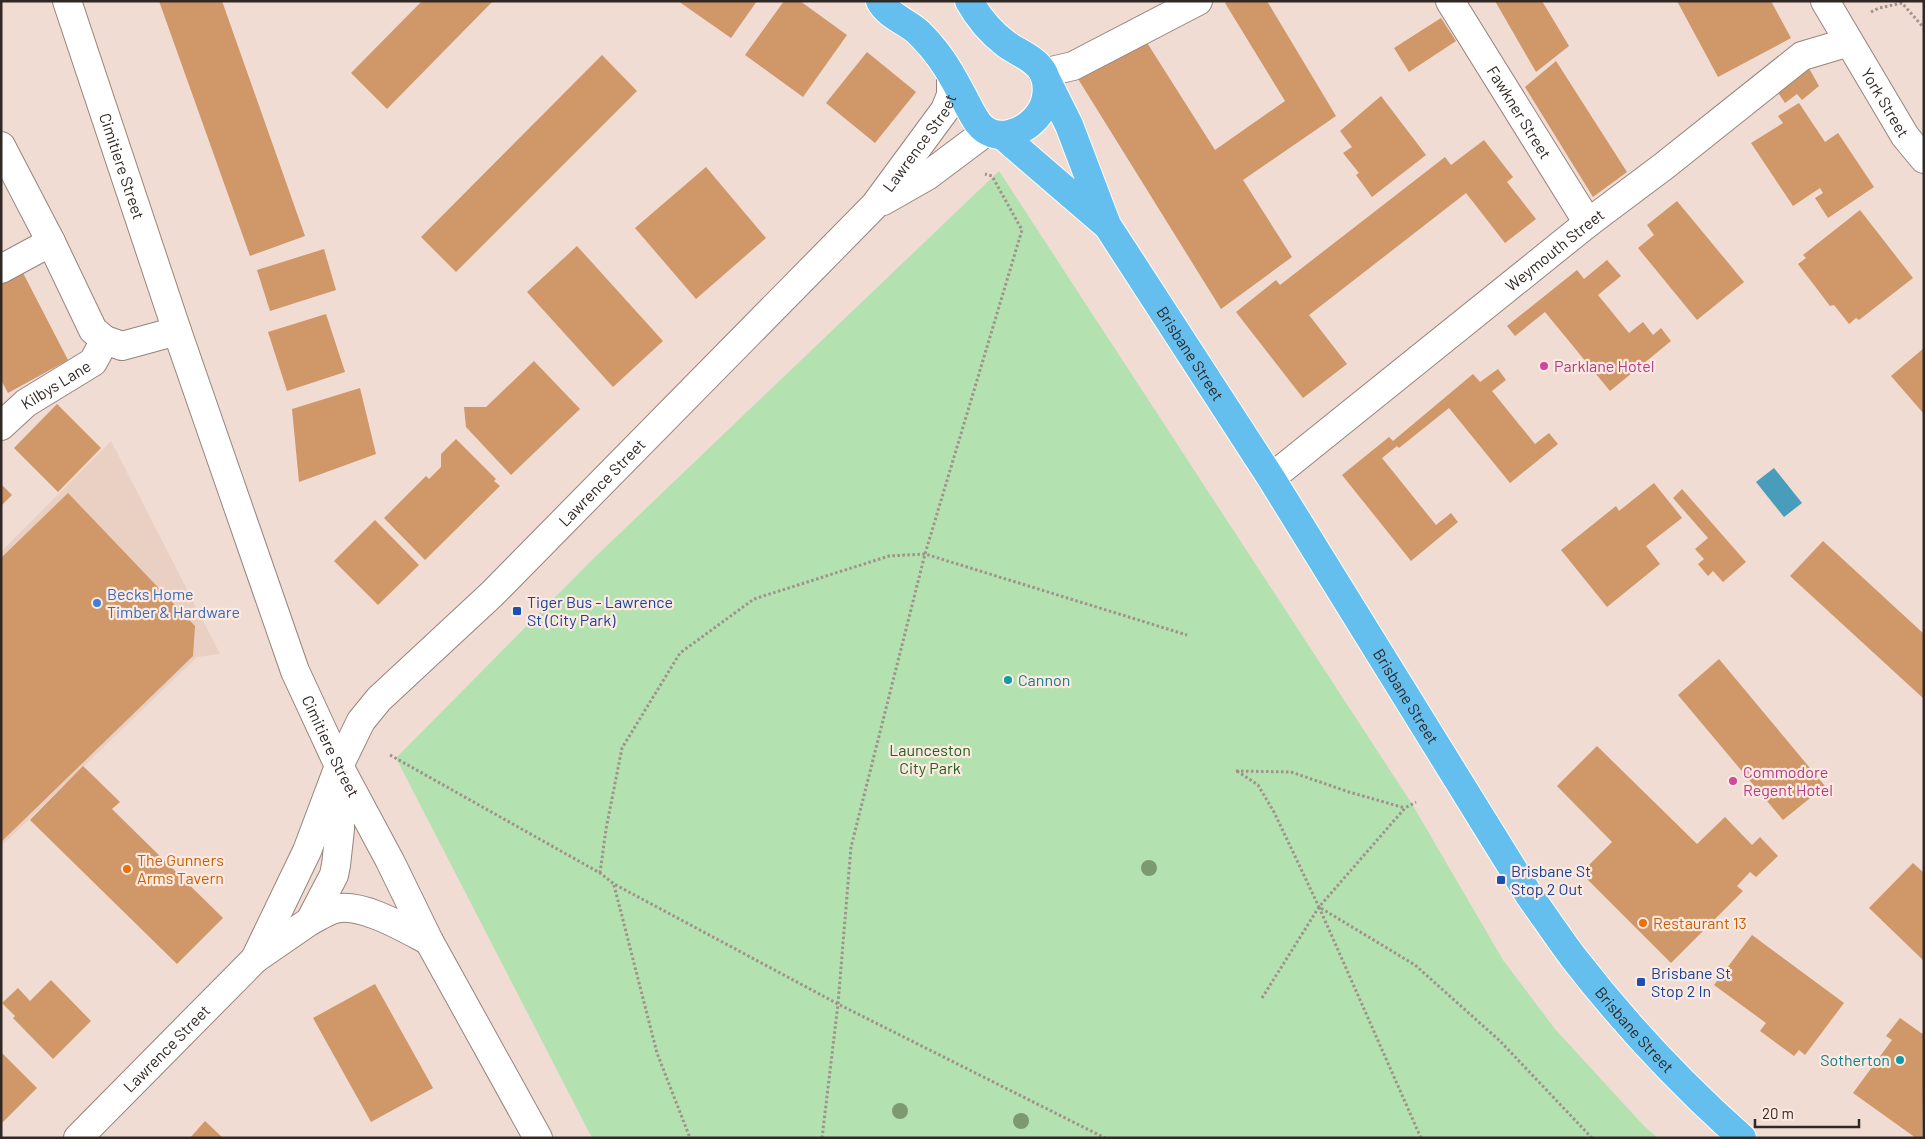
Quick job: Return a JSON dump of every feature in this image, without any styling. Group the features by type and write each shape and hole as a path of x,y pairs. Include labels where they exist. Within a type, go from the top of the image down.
{"highway":[{"name":"Brisbane Street","path":"969,1 983,24 994,35 1032,60 1043,74 1069,125 1107,225 1271,478 1518,878 1572,955 1605,997 1669,1069 1742,1138"},
{"name":"Brisbane Street","path":"880,2 888,11 918,31 932,46 951,75 978,124 995,133 1107,225"},
{"path":"995,133 1023,129 1035,119 1042,110 1047,92 1047,84 1043,74"}],"street":[{"name":"Cimitiere Street","path":"67,1 177,331 295,671 339,766 390,861 429,941 538,1138"},
{"path":"1043,74 1073,66 1198,1"},
{"name":"Fawkner Street","path":"1450,1 1588,223"},
{"name":"York Street","path":"1825,1 1905,136 1924,159"},
{"name":"York Street","path":"1832,1 1849,42"},
{"name":"Weymouth Street","path":"1271,478 1588,223 1664,166 1802,56 1849,42"},
{"name":"Lawrence Street","path":"255,959 308,851 339,766 361,721 379,699 492,594 875,205 945,110 950,95 951,75"},
{"name":"Lawrence Street","path":"875,205 927,176 995,133"},
{"path":"1,146 51,242 93,330 105,340 122,346 177,331"},
{"path":"1,269 51,242"},
{"name":"Kilbys Lane","path":"1,426 26,403 93,362 105,340"},
{"name":"Lawrence Street","path":"78,1138 255,959 310,921 334,875 336,865 340,829 339,766"},
{"path":"310,921 335,908 352,909 374,914 429,941"}],"path":[{"path":"1871,12 1879,8 1902,3 1924,28"},
{"path":"822,1138 838,1004 851,847 924,554 1022,230 992,176 984,174"},
{"path":"600,873 606,829 622,748 680,653 754,599 889,556 924,554 1187,635"},
{"path":"390,755 600,873 614,884 838,1004 1105,1138"},
{"path":"1406,808 1349,792 1291,772 1236,771 1258,785 1274,812 1319,907 1421,1138"},
{"path":"1262,998 1319,907 1406,808 1416,802"},
{"path":"614,884 656,1053 690,1138"},
{"path":"1319,907 1415,965 1500,1041 1592,1138"}],"shaded area":[{"name":"Becks Home Timber & Hardware","path":"111,441 220,654 197,657 1,846 1,552"}],"green space":[{"name":"Launceston City Park","path":"999,171 1412,804 1503,960 1555,1029 1644,1126 1658,1138 592,1138 396,758 593,559"}],"water":[{"path":"1774,468 1802,503 1784,517 1756,482"}],"building":[{"path":"159,1 222,1 305,236 250,256"},
{"path":"422,1 493,1 387,109 351,73"},
{"path":"678,1 757,1 731,38"},
{"path":"784,1 800,1 847,35 803,97 745,55"},
{"path":"1228,1 1267,1 1336,116 1243,180 1292,257 1221,309 1075,74 1144,38 1215,150 1285,101 1225,3"},
{"path":"1495,1 1542,1 1569,46 1536,72"},
{"path":"1677,1 1771,1 1791,38 1718,77"},
{"path":"1441,18 1456,41 1409,72 1394,48"},
{"path":"867,52 916,92 875,143 826,103"},
{"path":"602,55 637,91 456,272 421,237"},
{"path":"1556,61 1627,172 1593,197 1525,87"},
{"path":"1806,63 1819,86 1802,100 1797,94 1785,103 1775,88"},
{"path":"1381,96 1426,155 1372,197 1356,175 1359,173 1343,153 1352,147 1340,131"},
{"path":"1799,103 1825,142 1838,133 1874,187 1828,218 1815,198 1823,193 1820,188 1793,206 1751,143 1783,123 1778,116"},
{"path":"1484,140 1513,177 1507,182 1536,219 1505,243 1466,193 1309,315 1347,364 1303,398 1236,312 1276,280 1280,285 1445,157 1451,165"},
{"path":"706,167 766,238 696,299 635,228"},
{"path":"1677,201 1744,282 1697,320 1638,248 1654,235 1647,225"},
{"path":"1860,210 1913,278 1859,320 1856,318 1849,324 1834,305 1830,306 1798,264 1806,258 1803,255"},
{"path":"577,246 663,341 613,387 527,292"},
{"path":"324,249 336,290 270,311 257,270"},
{"path":"1607,260 1621,276 1598,295 1629,333 1643,322 1653,335 1661,328 1671,341 1610,391 1545,312 1515,336 1507,326 1577,270 1584,279"},
{"path":"22,271 68,360 8,393 1,380 1,282"},
{"path":"326,314 345,372 287,391 268,332"},
{"path":"1924,348 1924,414 1891,376"},
{"path":"534,361 580,409 511,475 466,427 464,407 486,407"},
{"path":"1498,369 1506,380 1492,391 1535,444 1549,433 1558,444 1510,483 1449,408 1399,448 1397,446 1382,458 1436,525 1451,513 1458,522 1411,561 1342,475 1389,437 1393,441 1473,374 1480,382"},
{"path":"360,388 376,454 299,482 292,409"},
{"path":"57,404 101,448 58,492 14,448"},
{"path":"456,439 496,479 494,481 500,486 425,560 384,518 426,476 429,479 441,467 441,454"},
{"path":"1654,483 1682,518 1646,546 1660,564 1607,607 1561,550 1616,506 1619,511"},
{"path":"1,484 12,495 1,506"},
{"path":"1682,489 1746,562 1723,582 1713,571 1708,576 1698,564 1704,559 1695,549 1708,538 1673,498"},
{"name":"Becks Home Timber & Hardware","path":"68,493 195,626 193,656 1,842 1,558"},
{"path":"375,520 419,565 378,605 334,561"},
{"path":"1823,541 1924,634 1924,699 1790,576"},
{"path":"1719,659 1825,786 1783,820 1678,695"},
{"path":"1597,746 1697,844 1725,817 1752,845 1760,837 1778,856 1756,877 1750,872 1737,886 1743,891 1671,963 1581,873 1612,842 1557,786"},
{"name":"The Gunners Arms Tavern","path":"83,766 120,802 112,809 223,918 177,964 30,820"},
{"path":"1913,863 1924,873 1924,961 1869,908"},
{"path":"1752,935 1844,1003 1805,1055 1799,1050 1794,1056 1760,1031 1766,1023 1714,985"},
{"path":"51,980 91,1021 53,1059 13,1018 15,1016 2,1003 18,988 30,1001"},
{"path":"375,984 433,1088 371,1122 313,1018"},
{"name":"Sotherton","path":"1900,1018 1924,1035 1922,1138 1916,1138 1853,1093 1892,1040 1886,1036"},
{"path":"1,1052 37,1088 1,1124"},
{"path":"205,1121 223,1138 190,1138"}],"place":[{"name":"Parklane Hotel","path":"1544,366"},
{"name":"Becks Home Timber & Hardware","path":"97,603"},
{"name":"Tiger Bus - Lawrence St (City Park)","path":"517,611"},
{"name":"Cannon","path":"1008,680"},
{"name":"Commodore Regent Hotel","path":"1733,781"},
{"name":"The Gunners Arms Tavern","path":"127,869"},
{"name":"Brisbane St Stop 2 Out","path":"1501,880"},
{"name":"Restaurant 13","path":"1643,923"},
{"name":"Brisbane St Stop 2 In","path":"1641,982"},
{"name":"Sotherton","path":"1900,1060"}]}
